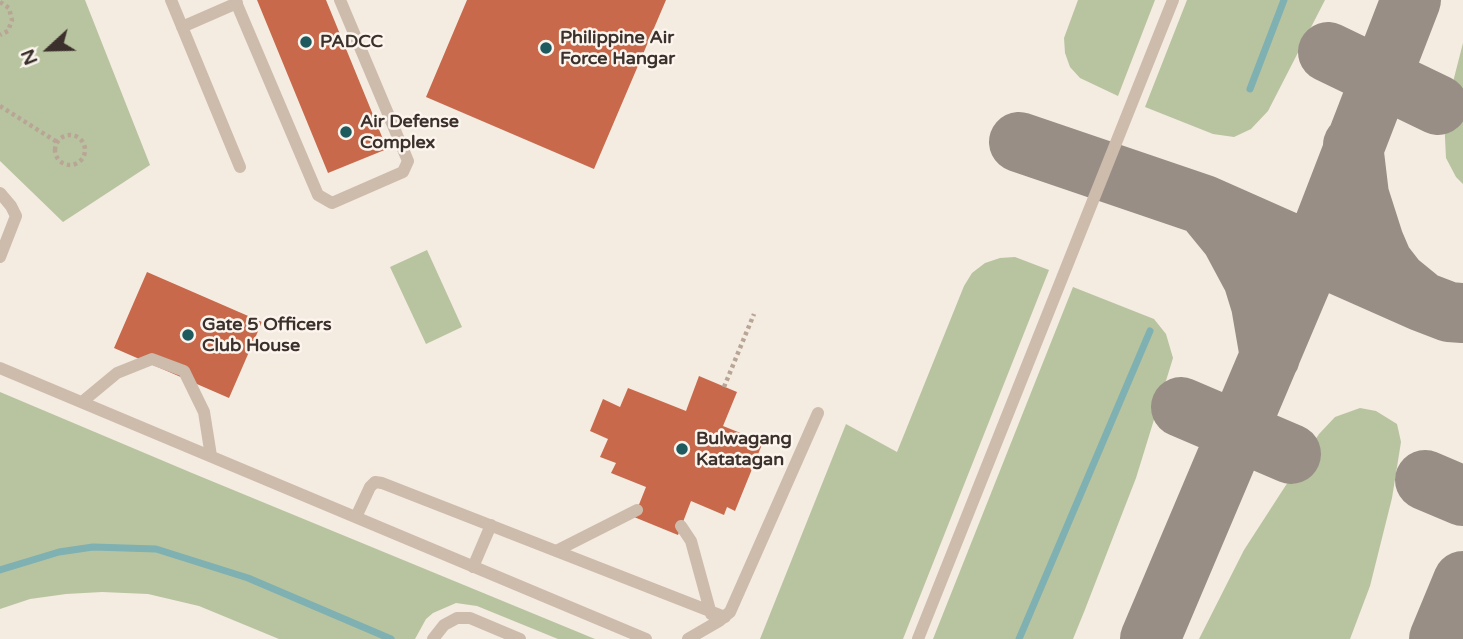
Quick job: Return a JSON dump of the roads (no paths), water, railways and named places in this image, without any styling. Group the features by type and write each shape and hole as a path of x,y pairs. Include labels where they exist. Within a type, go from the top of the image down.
{"lane":[{"path":"171,0 240,167"},
{"path":"182,27 236,2 318,195 332,203 403,172 408,161 340,0"},
{"path":"918,639 1173,0"},
{"path":"0,193 16,216 0,257"},
{"path":"82,402 117,373 152,359 184,370 204,412 211,456"},
{"path":"0,368 646,639"},
{"path":"688,639 730,612 818,413"},
{"path":"356,517 370,486 375,482 382,482 725,617"},
{"path":"556,551 637,510"},
{"path":"473,566 491,525"},
{"path":"681,526 691,541 711,612 710,622 701,632"},
{"path":"433,639 444,625 457,618 470,618 520,639"}],"waterway":[{"path":"1250,89 1284,0"},
{"path":"1019,639 1150,331"},
{"path":"0,570 59,552 93,547 156,549 248,578 391,639"}],"place":[{"name":"PADCC","path":"306,42"},
{"name":"Philippine Air Force Hangar","path":"546,48"},
{"name":"Air Defense Complex","path":"346,132"},
{"name":"Gate 5 Officers Club House","path":"188,335"},
{"name":"Bulwagang Katatagan","path":"682,449"}]}
